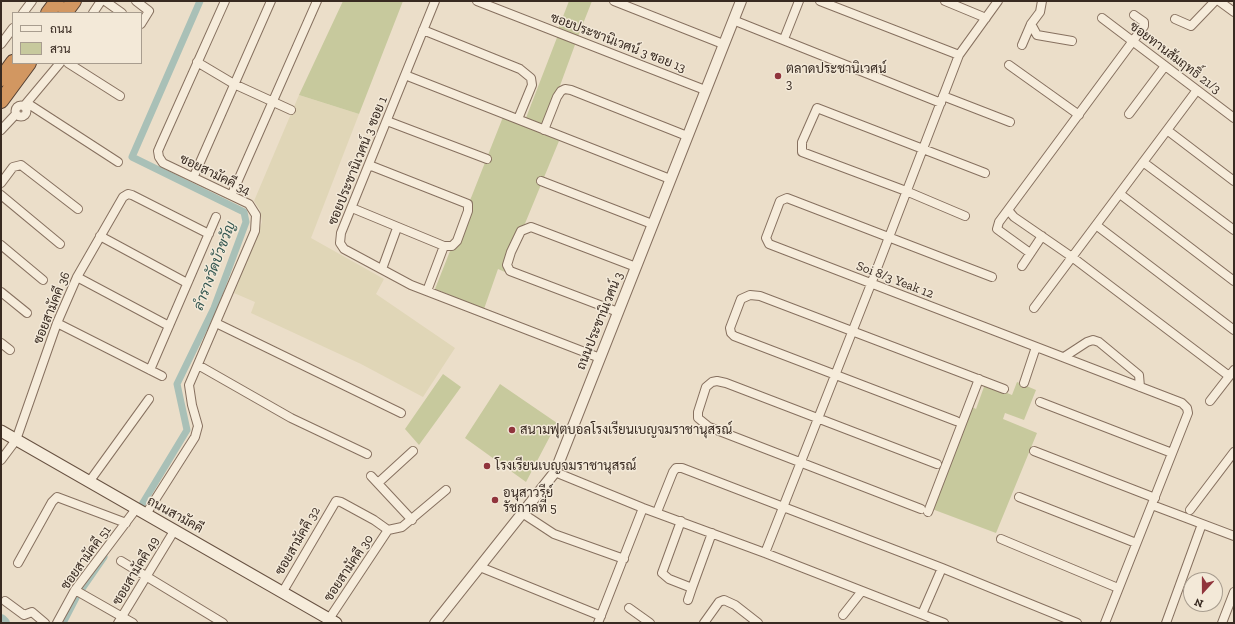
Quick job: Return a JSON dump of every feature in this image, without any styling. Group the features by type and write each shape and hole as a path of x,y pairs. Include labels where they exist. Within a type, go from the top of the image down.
{"highway":[{"path":"49,12 57,1"},
{"path":"66,12 74,1"},
{"path":"1,79 12,63"},
{"path":"1,100 28,64"}],"main road":[{"name":"ถนนสามัคคี","path":"1,431 333,621"}],"street":[{"path":"24,12 32,1"},
{"path":"94,12 101,1"},
{"path":"105,1 121,12"},
{"path":"136,1 149,11 142,22"},
{"path":"225,1 197,62 234,84 291,110"},
{"path":"194,176 271,1"},
{"path":"232,194 317,1"},
{"name":"ซอยประชานิเวศน์ 3 ซอย 1","path":"435,1 341,233 340,243 344,249 411,285 600,358"},
{"name":"ซอยประชานิเวศน์ 3 ซอย 13","path":"477,1 705,90"},
{"path":"614,1 723,44"},
{"name":"ถนนประชานิเวศน์ 3","path":"435,623 555,472 741,1"},
{"path":"784,39 799,1"},
{"path":"820,1 959,55"},
{"path":"945,1 986,18"},
{"path":"765,553 889,238 959,55 998,1"},
{"path":"1022,45 1031,24 1040,12 1042,1"},
{"path":"1175,19 1191,26 1214,1"},
{"path":"1219,1 1234,12"},
{"path":"1030,253 997,229 999,222 1079,115 1144,24 1134,15"},
{"name":"ซอยทานสัมฤทธิ์ 21/3","path":"1102,18 1234,118"},
{"path":"733,20 942,99 1010,122"},
{"path":"1031,24 1038,35 1072,42"},
{"path":"1,44 12,29"},
{"path":"423,30 520,69 528,75 531,78 532,85 518,119"},
{"name":"ซอยสามัคคี 34","path":"146,514 195,437 198,426 192,405 189,385 255,231 256,215 249,204 232,194 163,163 159,157 158,151 197,62"},
{"path":"1,130 16,114 20,116 24,115 26,105 59,64"},
{"path":"70,64 120,96"},
{"path":"1009,65 1079,115"},
{"path":"1129,114 1165,66"},
{"path":"405,75 670,179"},
{"path":"544,130 556,97 560,91 565,89 572,90 687,136"},
{"path":"1034,308 1197,90"},
{"path":"26,105 118,162"},
{"path":"965,216 906,191 802,152 802,142 817,108 985,173"},
{"path":"387,120 487,159"},
{"path":"1167,130 1234,181"},
{"path":"1143,162 1234,230"},
{"path":"1,183 13,167 21,165 78,209"},
{"path":"352,208 397,228 444,246 452,246 454,244 462,226 469,207 464,201 369,165"},
{"path":"541,181 652,224"},
{"name":"ซอยสามัคคี 36","path":"1,460 16,440 57,323 77,276 120,203 128,194 209,234"},
{"path":"1120,194 1234,281"},
{"path":"1,195 60,244"},
{"name":"Soi 8/3 Yeak 12","path":"889,238 786,198 780,201 766,238 767,241 871,284 1182,403 1187,408 1188,413 1172,453"},
{"path":"1008,210 1014,217 1072,257 1232,373 1210,401"},
{"path":"150,370 216,217"},
{"path":"1096,225 1234,330"},
{"path":"618,312 510,271 507,262 521,230 531,227 636,267"},
{"path":"382,269 397,228"},
{"path":"100,236 187,283"},
{"path":"1022,266 1042,236"},
{"path":"889,238 992,277"},
{"path":"1,245 43,280"},
{"path":"427,291 444,246"},
{"path":"77,276 168,326"},
{"path":"1,292 27,313"},
{"path":"956,420 835,376 734,336 731,333 730,328 741,299 750,295 760,296 1004,389"},
{"path":"57,323 162,376"},
{"path":"216,323 401,413"},
{"path":"1064,357 1087,342 1093,340 1099,342 1139,375 1140,387"},
{"path":"1,343 10,350"},
{"path":"1024,383 1036,347"},
{"path":"198,365 291,418 367,454"},
{"path":"936,464 726,383 717,381 712,382 706,387 698,412 698,418 709,427 924,510 979,379"},
{"path":"89,482 149,399"},
{"path":"1040,402 1172,453 1105,623"},
{"path":"378,483 413,451"},
{"path":"1034,451 1202,524 1233,534"},
{"path":"1190,510 1234,452"},
{"path":"657,512 672,472 676,468 682,468 942,568 1077,623"},
{"path":"555,472 643,508 682,521 944,623"},
{"path":"371,476 412,520"},
{"path":"388,530 402,527 446,490"},
{"path":"18,563 56,497 61,497 126,523"},
{"path":"1019,497 1136,543"},
{"name":"ซอยสามัคคี 32","path":"282,593 336,501 341,502 374,520 388,530"},
{"path":"480,567 599,619 643,508"},
{"name":"ซอยสามัคคี 51","path":"57,623 136,509"},
{"path":"522,513 554,534 624,559"},
{"path":"682,521 662,573 668,579 692,588"},
{"path":"1166,623 1202,524"},
{"name":"ซอยสามัคคี 30","path":"333,621 388,530"},
{"name":"ซอยสามัคคี 49","path":"120,620 174,531"},
{"path":"688,600 712,533"},
{"path":"1001,539 1118,588"},
{"path":"121,561 223,623"},
{"path":"922,614 942,568"},
{"path":"78,591 120,620 133,623"},
{"path":"843,615 862,591"},
{"path":"1222,623 1234,592"},
{"path":"704,623 719,602 724,600 735,605 758,623"},
{"path":"4,601 24,615 32,612 46,623"},
{"path":"629,608 650,623"}],"shaded area":[{"path":"299,95 359,114 311,238 384,279 376,294 455,348 423,397 361,364 251,313 255,302 234,293 262,222 260,210 254,201"}],"green space":[{"path":"343,1 403,1 359,114 299,95"},
{"path":"569,1 592,1 577,39 557,32"},
{"path":"558,35 576,42 543,132 559,141 505,272 498,269 484,309 435,289 503,117 524,123"},
{"path":"443,374 461,387 419,445 405,429"},
{"path":"1017,382 1036,390 1024,420 1005,413 1003,419 1037,433 996,533 932,509 972,407 976,409 985,384 1012,395"},
{"name":"สนามฟุตบอลโรงเรียนเบญจมราชานุสรณ์","path":"500,384 557,423 526,482 465,438"}],"waterway":[{"name":"ลำรางวัดบัวขวัญ","path":"141,506 187,430 177,384 214,308 246,222 244,212 132,157 200,1"},
{"name":"ลำรางวัดบัวขวัญ","path":"63,623 77,596 104,557"},
{"path":"1,620 4,623"}],"place":[{"name":"ตลาดประชานิเวศน์ 3","path":"778,76"},
{"name":"สนามฟุตบอลโรงเรียนเบญจมราชานุสรณ์","path":"512,430"},
{"name":"โรงเรียนเบญจมราชานุสรณ์","path":"487,466"},
{"name":"อนุสาวรีย์ รัชกาลที่ 5","path":"495,500"}]}
